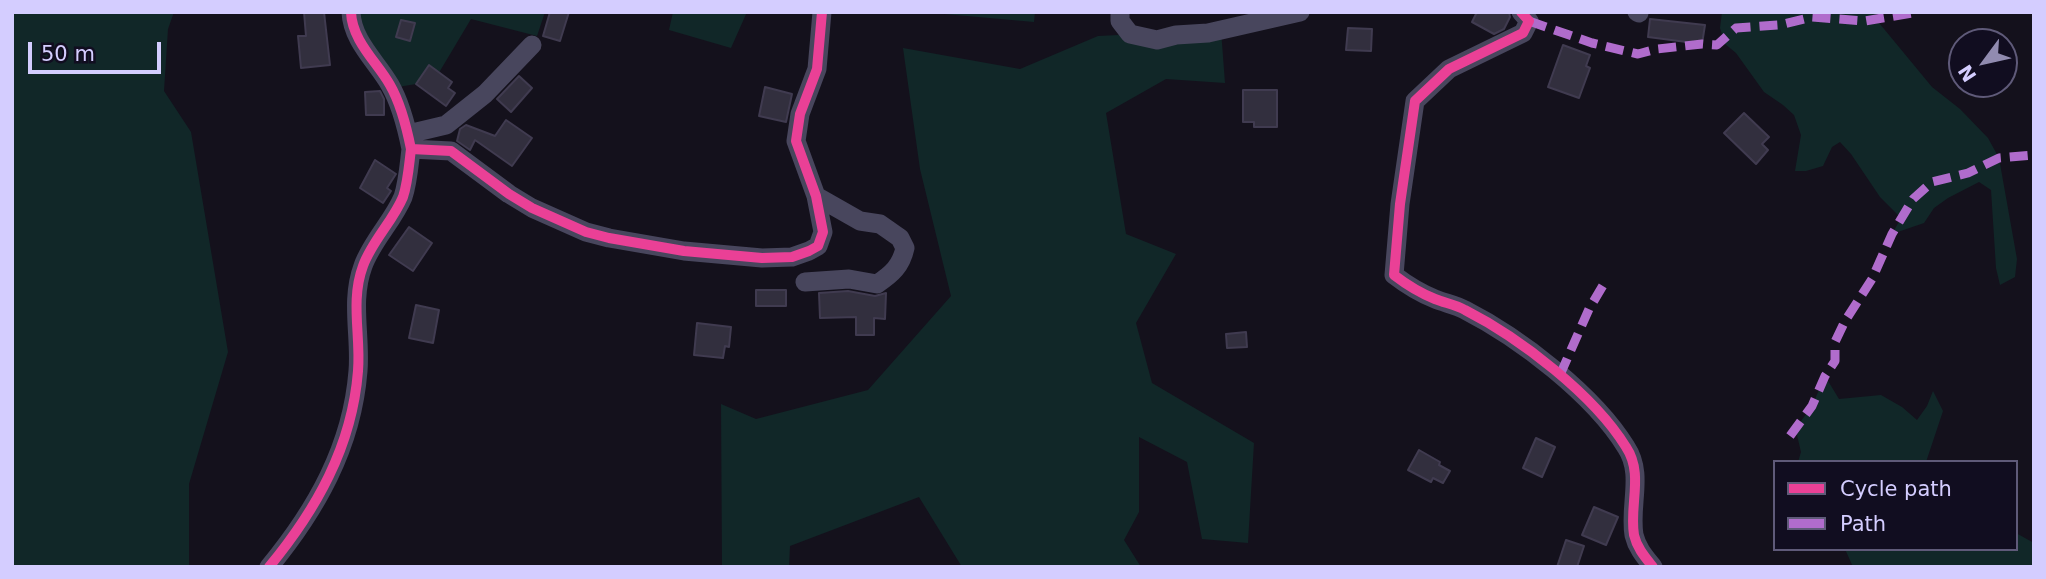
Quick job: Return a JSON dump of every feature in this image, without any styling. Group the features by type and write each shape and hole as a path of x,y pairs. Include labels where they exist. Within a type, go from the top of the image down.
{"street":[{"path":"269,567 322,492 344,440 354,404 358,372 355,296 363,265 403,196 410,142 392,88 358,38 351,23 351,12"},
{"path":"410,142 451,151 532,208 586,232 711,254 762,258 792,257 818,246 823,232 816,196 796,141 800,114 817,69 822,12"},
{"path":"1120,12 1120,21 1130,34 1157,40 1176,34 1208,33 1300,12"},
{"path":"1521,12 1529,21 1522,33 1449,69 1415,101 1400,204 1394,275 1411,288 1436,300 1461,307 1515,338 1560,375 1613,427 1628,450 1636,472 1634,535 1641,552 1653,567"},
{"path":"410,142 446,125 485,94 532,46"},
{"path":"806,282 849,279 877,284 892,273 902,260 905,248 900,238 880,224 860,221 816,196"}],"green space":[{"path":"12,12 174,12 168,29 164,91 191,132 228,352 189,484 189,567 12,567"},
{"path":"351,12 545,12 537,36 471,19 434,81 392,88"},
{"path":"673,12 747,12 731,48 669,30"},
{"path":"922,12 1035,12 1034,22"},
{"path":"1722,12 1876,12 1875,18 1932,87 1960,109 1988,138 1999,158 2017,259 2015,277 2000,285 1996,268 1991,190 1979,182 1934,208 1924,223 1892,234 1901,218 1880,197 1840,142 1832,147 1823,166 1795,171 1801,135 1794,115 1764,92 1736,53 1725,44 1720,28"},
{"path":"1221,30 1225,83 1166,79 1106,113 1126,234 1176,254 1136,323 1152,383 1254,443 1248,543 1202,539 1187,462 1139,437 1139,512 1124,540 1141,567 962,567 919,497 790,546 789,567 722,567 721,404 756,419 868,390 951,296 920,169 903,48 1020,69 1098,36"},
{"path":"1825,376 1839,399 1881,395 1902,407 1917,420 1933,391 1943,411 1927,460 1799,460 1801,452 1797,435 1790,436 1812,406"},
{"path":"2018,534 2034,543 2034,567 1853,567 1846,551 2018,551"}],"building":[{"path":"304,12 324,12 330,65 301,68 298,36 306,36"},
{"path":"550,12 569,12 560,41 543,36"},
{"path":"1477,12 1509,12 1510,17 1504,29 1494,34 1472,22"},
{"path":"1650,19 1705,25 1702,44 1648,37"},
{"path":"401,20 415,23 410,41 396,37"},
{"path":"1348,28 1372,29 1371,51 1346,50"},
{"path":"1563,45 1590,55 1586,66 1590,68 1579,98 1548,87"},
{"path":"429,65 452,82 448,88 455,93 446,106 416,84"},
{"path":"519,76 532,88 511,112 497,99"},
{"path":"765,87 792,94 786,122 759,116"},
{"path":"1243,90 1277,90 1277,127 1254,127 1254,122 1243,122"},
{"path":"380,91 384,99 384,115 366,115 365,92"},
{"path":"1744,113 1769,137 1762,144 1768,150 1756,164 1724,133"},
{"path":"506,120 532,138 512,166 475,140 470,150 457,141 460,129 466,125 495,136"},
{"path":"375,160 396,174 387,188 391,191 383,203 360,188"},
{"path":"409,227 432,243 413,271 389,255"},
{"path":"756,290 786,290 786,306 756,306"},
{"path":"848,291 875,296 886,293 885,319 874,318 874,335 856,335 856,317 820,318 819,293"},
{"path":"416,305 439,310 433,343 409,338"},
{"path":"697,323 731,327 729,347 725,346 723,358 694,355"},
{"path":"1246,332 1247,347 1227,348 1226,334"},
{"path":"1536,438 1555,447 1542,477 1523,468"},
{"path":"1419,450 1450,471 1443,483 1433,478 1431,482 1408,470"},
{"path":"1594,507 1618,517 1606,545 1582,535"},
{"path":"1566,540 1584,546 1577,567 1557,567"}],"marked path":[{"path":"1529,21 1592,43 1638,54 1657,49 1717,45 1736,28 1779,25 1812,17 1865,21 1918,12"},
{"path":"1790,436 1812,406 1835,361 1835,342 1845,321 1872,279 1892,234 1913,199 1932,182 1968,173 1999,158 2034,155"},
{"path":"1560,375 1589,309 1605,282"}],"cycle path":[{"path":"351,12 352,23 360,42 385,76 397,100 411,149 451,151 532,208 586,232 684,251 762,258 792,257 809,251 818,246 823,232 816,196 796,141 800,114 817,69 822,12"},
{"path":"1521,12 1529,21 1523,33 1449,69 1415,101 1400,204 1394,275 1435,299 1462,308 1532,352 1575,388 1612,427 1631,457 1635,479 1634,535 1639,548 1653,567"},
{"path":"269,567 302,523 340,451 348,426 358,371 356,305 359,279 367,257 403,197 411,149"}]}
